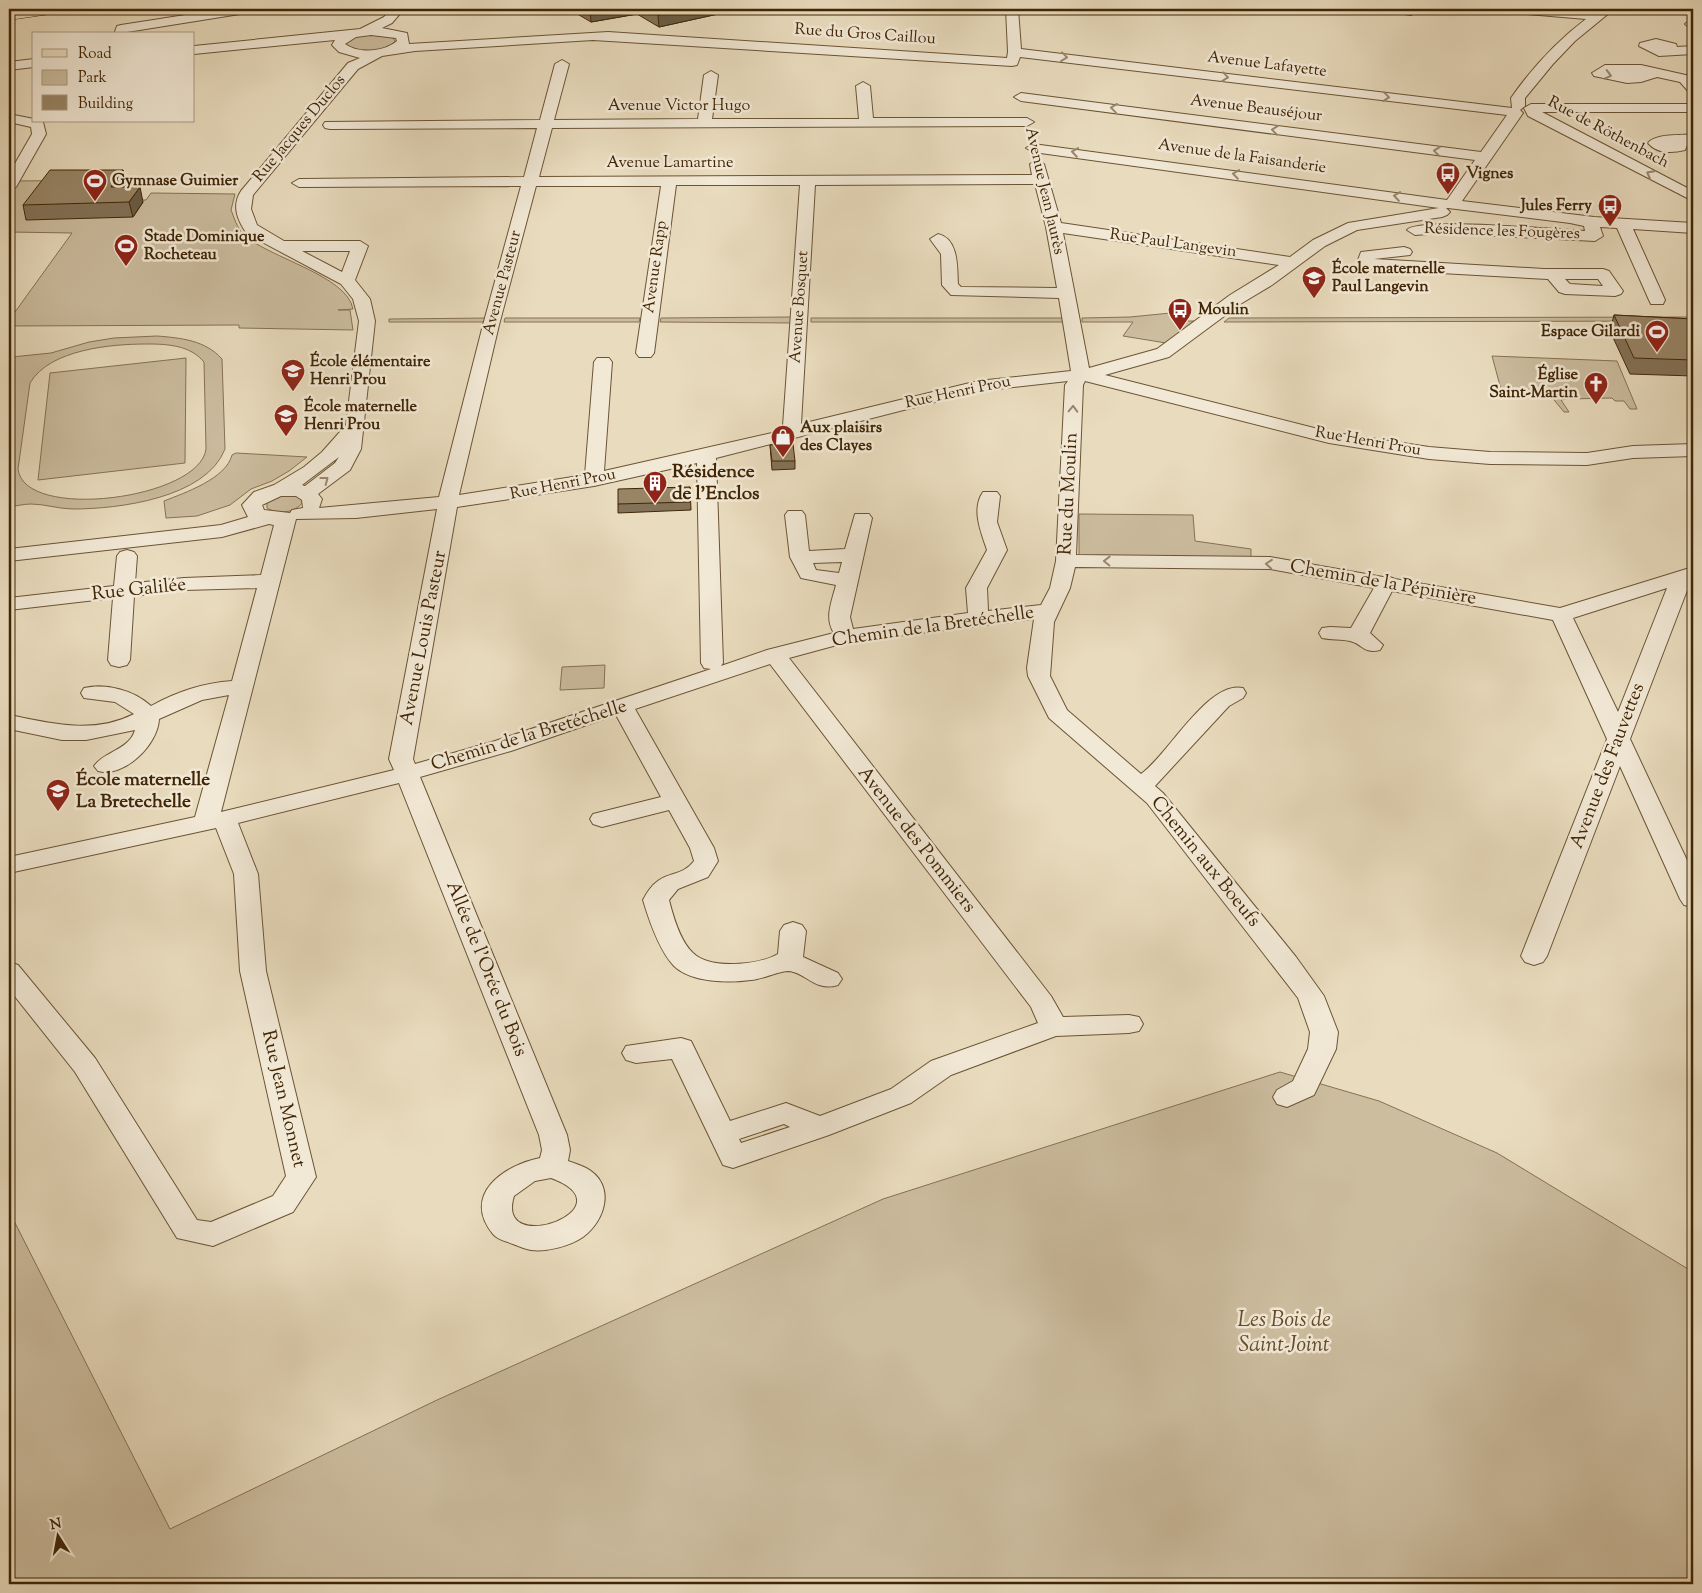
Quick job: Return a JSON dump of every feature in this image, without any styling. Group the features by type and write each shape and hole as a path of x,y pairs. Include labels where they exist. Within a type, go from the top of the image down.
{"main road":[{"path":"9,10 18,9"},
{"path":"9,16 57,9"}],"street":[{"path":"120,32 121,29 246,9"},
{"name":"Rue Jacques Duclos","path":"353,66 340,41 388,20 398,9"},
{"name":"Avenue Jean Jaurès","path":"1012,9 1017,74 1033,148 1054,227 1080,375"},
{"path":"1395,9 1411,11 1413,9"},
{"path":"1514,9 1602,12"},
{"path":"1523,111 1518,98 1551,56 1602,12"},
{"path":"388,20 399,35"},
{"path":"1693,22 1691,24 1693,26"},
{"path":"195,50 357,33 399,35"},
{"name":"Rue Jacques Duclos","path":"353,424 342,443 333,453 303,476 280,490 270,492 255,500 252,505 288,509 348,460 352,449 353,424 367,316 365,304 347,281 253,231 243,217 246,194 353,66 404,42 399,35"},
{"name":"Rue du Gros Caillou","path":"399,35 445,44"},
{"name":"Rue du Gros Caillou","path":"386,51 445,44 491,43 577,35 608,36 1017,74"},
{"path":"295,40 344,49"},
{"name":"Rue Jacques Duclos","path":"344,49 386,51"},
{"path":"1672,50 1693,50"},
{"path":"9,66 32,64"},
{"name":"Avenue Pasteur","path":"450,502 491,325 562,64"},
{"path":"1654,73 1685,80 1693,88"},
{"name":"Avenue Lafayette","path":"1017,74 1523,111"},
{"name":"Avenue Beauséjour","path":"1017,74 1485,157"},
{"path":"705,123 711,75"},
{"path":"863,86 866,123"},
{"path":"1451,208 1485,157 1523,111 1693,108"},
{"name":"Rue de Röthenbach","path":"1523,111 1693,197"},
{"path":"9,118 21,119 38,126 39,134 9,187"},
{"name":"Avenue Victor Hugo","path":"330,125 1027,122"},
{"path":"1676,141 1693,138"},
{"name":"Avenue de la Faisanderie","path":"1033,148 1451,208"},
{"name":"Avenue Lamartine","path":"299,183 1042,179"},
{"name":"Avenue Bosquet","path":"798,431 792,426 808,180"},
{"path":"932,180 936,193 949,195"},
{"name":"Avenue Rapp","path":"645,353 669,181"},
{"path":"1080,375 1122,366 1163,353 1236,299 1266,282 1284,260 1353,226 1451,208 1622,224 1693,228"},
{"name":"Résidence les Fougères","path":"1421,266 1388,237 1388,234 1395,231 1440,228 1595,236 1590,221"},
{"path":"1622,224 1657,300"},
{"name":"Rue Paul Langevin","path":"1054,227 1284,260"},
{"path":"938,239 949,254 950,284 957,292 1067,293"},
{"path":"281,246 360,246 347,281"},
{"name":"Résidence les Fougères","path":"1404,252 1373,253 1367,255 1366,260 1370,264 1553,274"},
{"path":"594,480 603,362"},
{"name":"Rue Henri Prou","path":"9,553 222,531 288,509 344,515 520,494 706,455 978,386 1010,381 1080,375 1164,394 1328,437 1429,453 1490,458 1587,459 1633,452 1693,450"},
{"name":"Rue du Moulin","path":"1048,611 1060,588 1066,561 1074,385 1080,375"},
{"path":"706,455 712,663"},
{"path":"215,821 241,687 288,509 296,490 280,490"},
{"path":"979,618 974,600 977,581 990,565 997,550 987,522 990,496"},
{"name":"Avenue Louis Pasteur","path":"405,774 401,759 450,502"},
{"path":"794,515 800,557 808,574 848,580"},
{"path":"846,636 840,626 839,617 862,518"},
{"path":"800,557 853,555"},
{"path":"120,660 127,556"},
{"name":"Chemin de la Pépinière","path":"1066,561 1270,563 1387,582 1561,615 1688,575"},
{"name":"Avenue des Fauvettes","path":"1534,956 1619,738 1688,575"},
{"name":"Rue Galilée","path":"9,604 184,584 270,581"},
{"path":"1330,633 1365,640 1387,582"},
{"name":"Chemin de la Bretéchelle","path":"9,866 113,841 215,821 405,774 503,746 774,655 846,636 979,618 1048,611"},
{"name":"Chemin aux Boeufs","path":"1048,611 1043,622 1038,668 1039,676 1057,714 1155,798 1311,996 1324,1032 1322,1049 1304,1088 1287,1097"},
{"path":"1561,615 1693,900"},
{"name":"Avenue des Pommiers","path":"774,655 1042,1003 1054,1027"},
{"path":"9,722 62,733 86,733 114,728 148,716 194,695 241,687"},
{"path":"92,693 126,697 138,704 148,716 146,734 138,745 128,754 106,766"},
{"path":"1140,785 1153,776 1221,701 1234,693"},
{"path":"623,707 702,848 706,861 699,871 670,882 660,890 656,900 684,960 697,968 734,972 769,969 787,960 792,952 792,931"},
{"name":"Allée de l'Orée du Bois","path":"405,774 553,1135 556,1150 552,1167"},
{"path":"602,819 674,800"},
{"name":"Rue Jean Monnet","path":"9,971 85,1065 188,1230 213,1234 283,1204 301,1177 253,970 246,874 215,821"},
{"path":"787,960 829,978"},
{"path":"636,1053 682,1048 722,1134 786,1113 819,1128 902,1096 941,1068 1054,1027 1129,1024"}],"green space":[{"path":"372,34 392,37 396,42 378,51 356,50 345,44 356,36"},
{"path":"131,180 119,200 146,200 151,193 235,194 231,210 241,232 255,243 337,286 348,297 353,309 338,310 350,310 353,330 239,328 239,325 9,326 9,313 15,312 72,233 9,232 9,187 13,181"},
{"path":"1191,311 1186,321 1194,321 1166,343 1123,336 1133,322 1082,322 1082,318 1130,317"},
{"path":"793,317 794,323 660,322 661,318"},
{"path":"1693,317 1693,321 1224,322 1229,318"},
{"path":"487,318 487,322 389,322 389,319"},
{"path":"505,318 640,318 639,322 504,322"},
{"path":"811,318 1063,318 1064,322 811,322"},
{"path":"157,336 184,339 208,348 222,359 225,449 215,466 200,479 181,490 136,503 113,507 68,509 31,504 9,507 9,380 12,357 51,353 89,342 114,338","holes":["155,344 185,349 198,356 204,362 206,449 196,466 175,481 145,491 112,498 79,499 49,495 28,485 18,469 30,383 39,372 52,363 83,351 117,345"]},
{"path":"1492,356 1617,361 1637,409 1630,409 1624,401 1615,401 1612,398 1567,399 1561,400 1569,412 1564,412 1550,395 1502,393"},
{"path":"186,358 185,463 38,480 50,373"},
{"path":"236,453 307,457 272,481 251,489 230,505 197,516 166,518 164,501 213,478 222,471 232,455"},
{"path":"279,495 296,495 303,499 303,502 296,509 286,512 276,512 267,508 267,502"},
{"path":"1079,514 1193,515 1195,541 1251,549 1251,558 1079,557"},
{"path":"605,665 604,688 560,690 562,667"},
{"name":"Les Bois de Saint-Joint","path":"1280,1072 1379,1101 1497,1153 1693,1272 1693,1584 9,1584 9,1211 170,1529 437,1400 883,1199"}],"building":[{"path":"648,9 687,9 658,15"},
{"path":"50,170 123,170 111,187 140,187 129,202 23,205"},
{"path":"1614,315 1693,319 1693,360 1634,358"},
{"path":"793,444 795,461 772,461 770,445"},
{"path":"690,487 690,502 618,504 618,489"}],"place":[{"name":"Vignes","path":"1448,195"},
{"name":"Gymnase Guimier","path":"95,202"},
{"name":"Jules Ferry","path":"1610,227"},
{"name":"Stade Dominique Rocheteau","path":"126,267"},
{"name":"École maternelle Paul Langevin","path":"1314,299"},
{"name":"Moulin","path":"1180,331"},
{"name":"Espace Gilardi","path":"1657,353"},
{"name":"École élémentaire Henri Prou","path":"293,392"},
{"name":"Église Saint-Martin","path":"1596,405"},
{"name":"École maternelle Henri Prou","path":"286,437"},
{"name":"Aux plaisirs des Clayes","path":"783,458"},
{"name":"Résidence de l'Enclos","path":"655,504"},
{"name":"École maternelle La Bretechelle","path":"58,812"}]}
